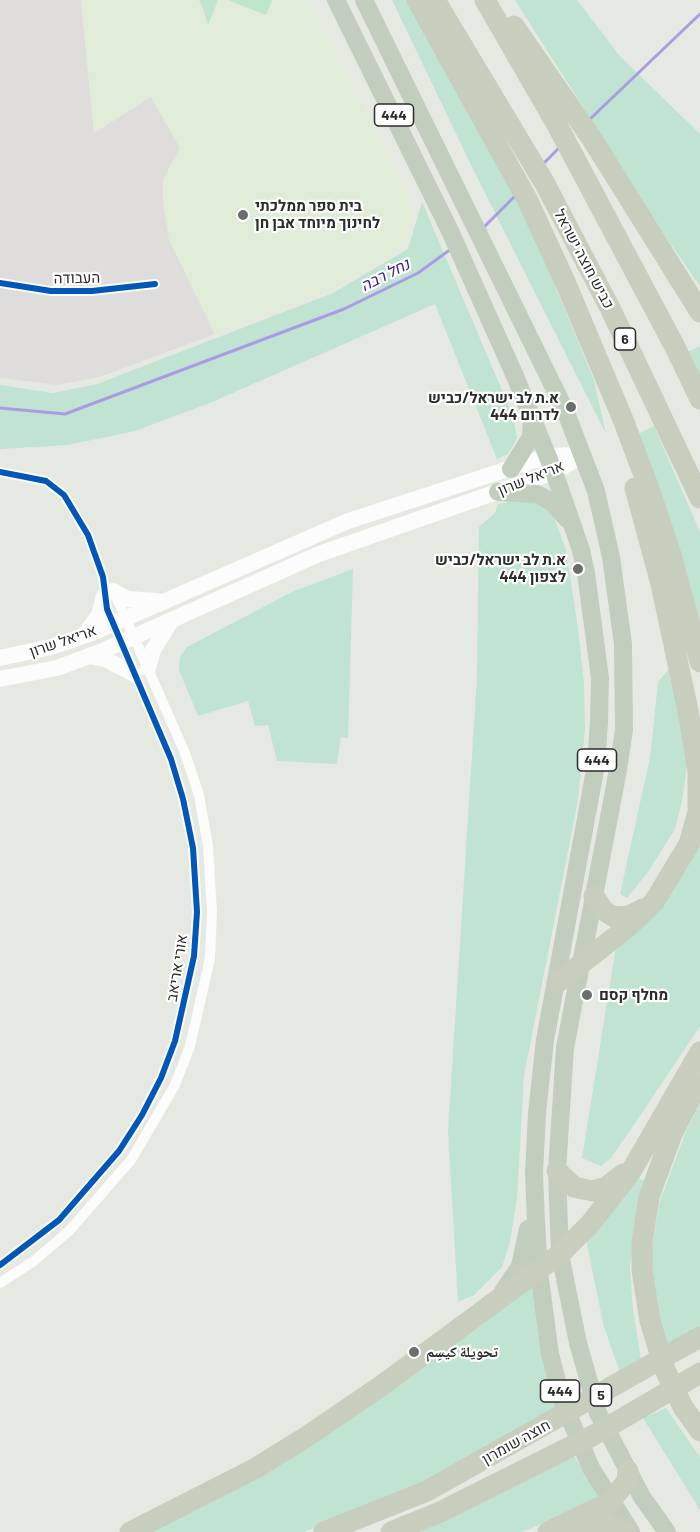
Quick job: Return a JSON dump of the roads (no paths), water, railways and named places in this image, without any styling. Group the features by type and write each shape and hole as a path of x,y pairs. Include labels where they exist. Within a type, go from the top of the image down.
{"highway":[{"path":"417,0 527,199 591,344 648,486 671,555 700,662"},
{"name":"כביש חוצה ישראל","path":"435,0 544,182 611,310 700,498"},
{"path":"485,0 557,125 700,399"},
{"path":"496,0 573,111 700,312"},
{"path":"557,983 629,926 654,902 689,844 698,812 698,770 661,584 627,460 591,344"},
{"path":"594,896 603,910 614,917 629,916 654,902"},
{"path":"130,1532 256,1468 381,1386 539,1272 560,1254 606,1206 645,1148 698,1055"},
{"path":"700,1081 672,1134 660,1166 649,1197 642,1243 646,1302 656,1343 670,1383 700,1431"},
{"path":"557,1171 574,1187 593,1191 616,1180 645,1148"},
{"name":"חוצה שומרון","path":"324,1532 427,1491 700,1337"},
{"name":"חוצה שומרון","path":"391,1532 440,1512 594,1435 700,1373"},
{"path":"554,1530 610,1502 627,1481 628,1471"},
{"path":"554,1530 599,1523 626,1532"}],"main road":[{"name":"444","path":"336,0 467,267 551,464 581,550 593,613 600,678 600,722 596,765 545,1040 537,1113 534,1173 539,1272 550,1354 562,1400 591,1468 610,1502 631,1532"},
{"name":"444","path":"364,0 565,410 596,491 612,557 619,600 624,678 624,730 565,1048 557,1171 560,1254 588,1383 598,1413 628,1471 667,1532"},
{"path":"511,469 520,459 531,437 532,417"},
{"name":"אריאל שרון","path":"0,658 51,648 83,636 348,521 511,469 551,464 583,455"},
{"name":"אריאל שרון","path":"0,679 57,668 88,656 328,550 498,492 551,464"},
{"path":"498,492 528,491 547,498 573,526"},
{"path":"83,636 99,615 108,594 164,601"},
{"path":"88,656 141,671 171,621"},
{"path":"491,1305 520,1266 528,1234 534,1173"}],"street":[{"name":"העבודה","path":"0,283 51,291 92,291 155,284"},
{"path":"0,472 46,481 64,495 88,535 108,594 128,640"},
{"path":"108,594 119,620"},
{"name":"אורי אריאב","path":"0,1265 59,1220 119,1151 161,1078 175,1041 187,995 194,956 197,912 190,831 171,759 141,671 119,620"},
{"name":"אורי אריאב","path":"0,1284 34,1261 69,1231 131,1160 175,1084 190,1046 210,958 212,912 208,846 199,795 185,753 141,671 128,640"}],"waterway":[{"name":"נחל רבה","path":"589,120 700,14"},
{"name":"נחל רבה","path":"543,164 560,147"},
{"name":"נחל רבה","path":"484,227 515,196"},
{"name":"נחל רבה","path":"0,408 65,414 344,309 418,273 451,249"}],"place":[{"name":"בית ספר ממלכתי לחינוך מיוחד אבן חן","path":"243,215"},
{"name":"א.ת לב ישראל/כביש 444 לדרום","path":"571,407"},
{"name":"א.ת לב ישראל/כביש 444 לצפון","path":"578,569"},
{"name":"מחלף קסם","path":"587,995"},
{"name":"تحويلة كيسِم","path":"414,1352"}]}
